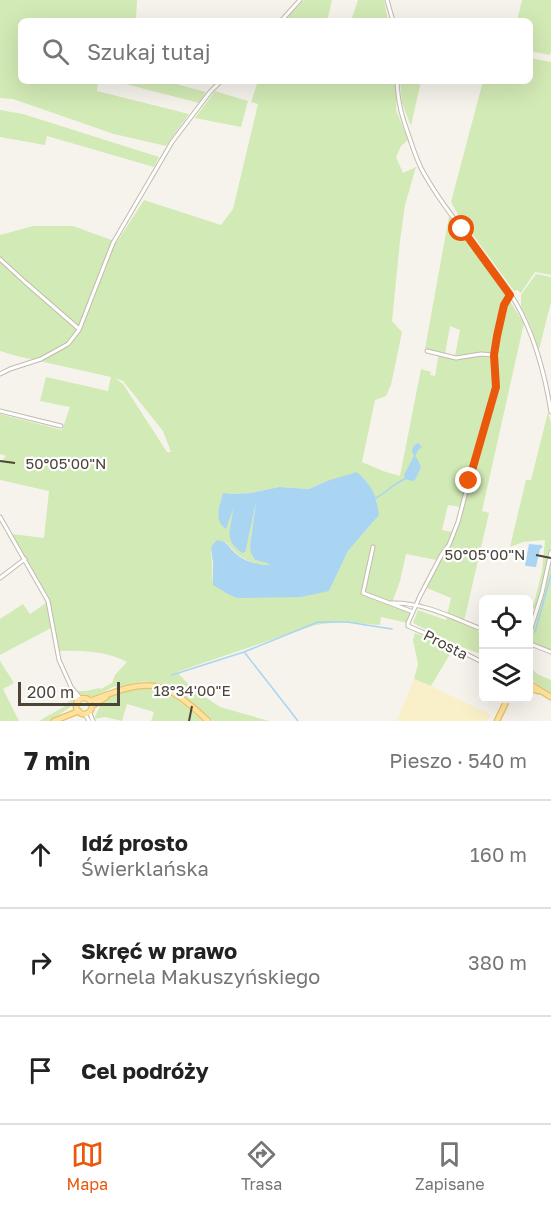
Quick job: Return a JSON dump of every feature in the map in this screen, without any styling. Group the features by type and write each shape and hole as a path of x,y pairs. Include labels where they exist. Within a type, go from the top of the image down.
{"main road":[{"path":"78,705 89,708 114,692 126,688 152,686 163,688 183,698 208,721"},
{"path":"533,688 551,697"},
{"path":"54,721 69,713 86,699 89,708"},
{"path":"497,721 507,703"}],"street":[{"path":"284,18 300,0"},
{"path":"387,0 392,18"},
{"path":"0,374 41,359 68,344 80,329 113,243 172,141 218,84"},
{"path":"398,84 399,108 421,167 522,315 545,381 551,411"},
{"path":"0,259 80,329"},
{"path":"373,547 363,593 413,612 442,554 449,545 458,522 494,394 496,382 494,355 504,305 510,295"},
{"path":"427,351 456,358 482,354 494,355"},
{"path":"0,411 61,426"},
{"path":"0,517 48,601 59,660 78,705"},
{"path":"533,622 551,552"},
{"path":"0,578 25,559"},
{"path":"389,603 416,604 479,628"},
{"name":"Prosta","path":"413,612 408,626 479,661"},
{"path":"533,645 551,652"},
{"path":"89,708 91,721"}],"green space":[{"path":"0,0 137,0 136,18 18,18 18,84 98,84 97,91 189,114 166,146 114,134 13,99 0,98"},
{"path":"304,0 332,0 328,18 287,18"},
{"path":"358,0 384,0 387,18 352,18"},
{"path":"522,0 551,0 550,55 533,52 533,18 518,18"},
{"path":"533,59 551,62 551,275 535,272 521,293 514,291 451,202 482,84 533,84"},
{"path":"126,84 176,84 206,92 199,103"},
{"path":"257,84 397,84 396,110 408,140 401,146 396,157 403,173 416,167 405,205 392,321 402,332 391,385 386,396 375,400 362,462 383,471 400,476 421,369 435,376 439,353 425,349 449,216 494,276 524,323 482,511 489,513 464,621 478,625 479,653 454,644 413,623 418,610 446,620 451,598 422,586 437,560 406,554 392,603 377,597 378,601 410,613 408,623 381,617 380,625 339,622 315,625 177,672 192,688 220,707 269,721 213,721 179,693 152,683 142,682 117,688 115,686 93,697 81,695 79,691 101,689 112,683 115,675 127,662 94,652 59,651 49,598 12,534 44,538 49,491 0,480 0,463 6,456 0,454 0,414 62,430 70,407 40,401 46,377 108,391 111,377 0,351 0,235 33,226 73,226 117,242 144,200 221,225 233,209 258,104 251,102","holes":["450,326 460,330 455,356 445,354","115,378 123,381 163,431 171,452 167,452 123,384","327,481 379,515 348,551 329,591 213,585 211,547 226,542 245,559 257,564 270,565 255,560 250,546 256,501 246,548 232,508 226,529 231,494 251,493 279,487 309,489","448,505 461,507 452,532 442,530"]},
{"path":"400,84 420,84 411,126 402,103"},
{"path":"215,91 248,101 241,127 195,118"},
{"path":"0,110 23,114 159,157 154,167 47,136 45,145 0,137"},
{"path":"536,274 551,277 551,302 539,350 521,307 521,295"},
{"path":"548,412 551,423 551,652 542,648 533,648 535,609 533,604 542,571 545,540 523,542 510,547 526,480 531,480"},
{"path":"46,603 51,628 0,655 0,619 23,604 30,614"},
{"path":"415,633 438,642 437,647 450,654 431,686 414,679 418,664 413,640"},
{"path":"0,661 14,683 3,689 19,721 0,721"},
{"path":"533,670 551,680 551,693 542,688 535,683"},
{"path":"149,688 172,696 203,721 151,721 154,712 127,704 122,721 105,717 94,719 100,706 110,697 129,690"},
{"path":"70,689 75,700 73,705 50,721 39,721 67,705 71,700 65,691"}],"sand":[{"path":"414,679 491,715 486,721 397,721"}],"water":[{"path":"418,443 422,447 415,457 421,467 415,480 412,481 405,479 404,475 414,456 413,448"},
{"path":"357,472 373,491 379,515 348,551 329,591 301,597 237,598 213,585 211,547 217,540 225,543 245,560 270,565 255,560 251,553 256,502 246,549 242,553 230,538 233,509 226,529 220,521 218,512 223,493 251,493 279,487 309,489"},
{"path":"529,544 540,544 543,547 540,549 536,567 525,565"}],"waterway":[{"path":"376,498 405,479"},
{"path":"535,632 551,575"},
{"path":"172,675 244,652 318,622 347,622 392,629"},
{"path":"245,653 298,721"}],"route":[{"path":"462,229 510,295 504,305 497,336 494,355 496,387 493,401 469,481"}]}
